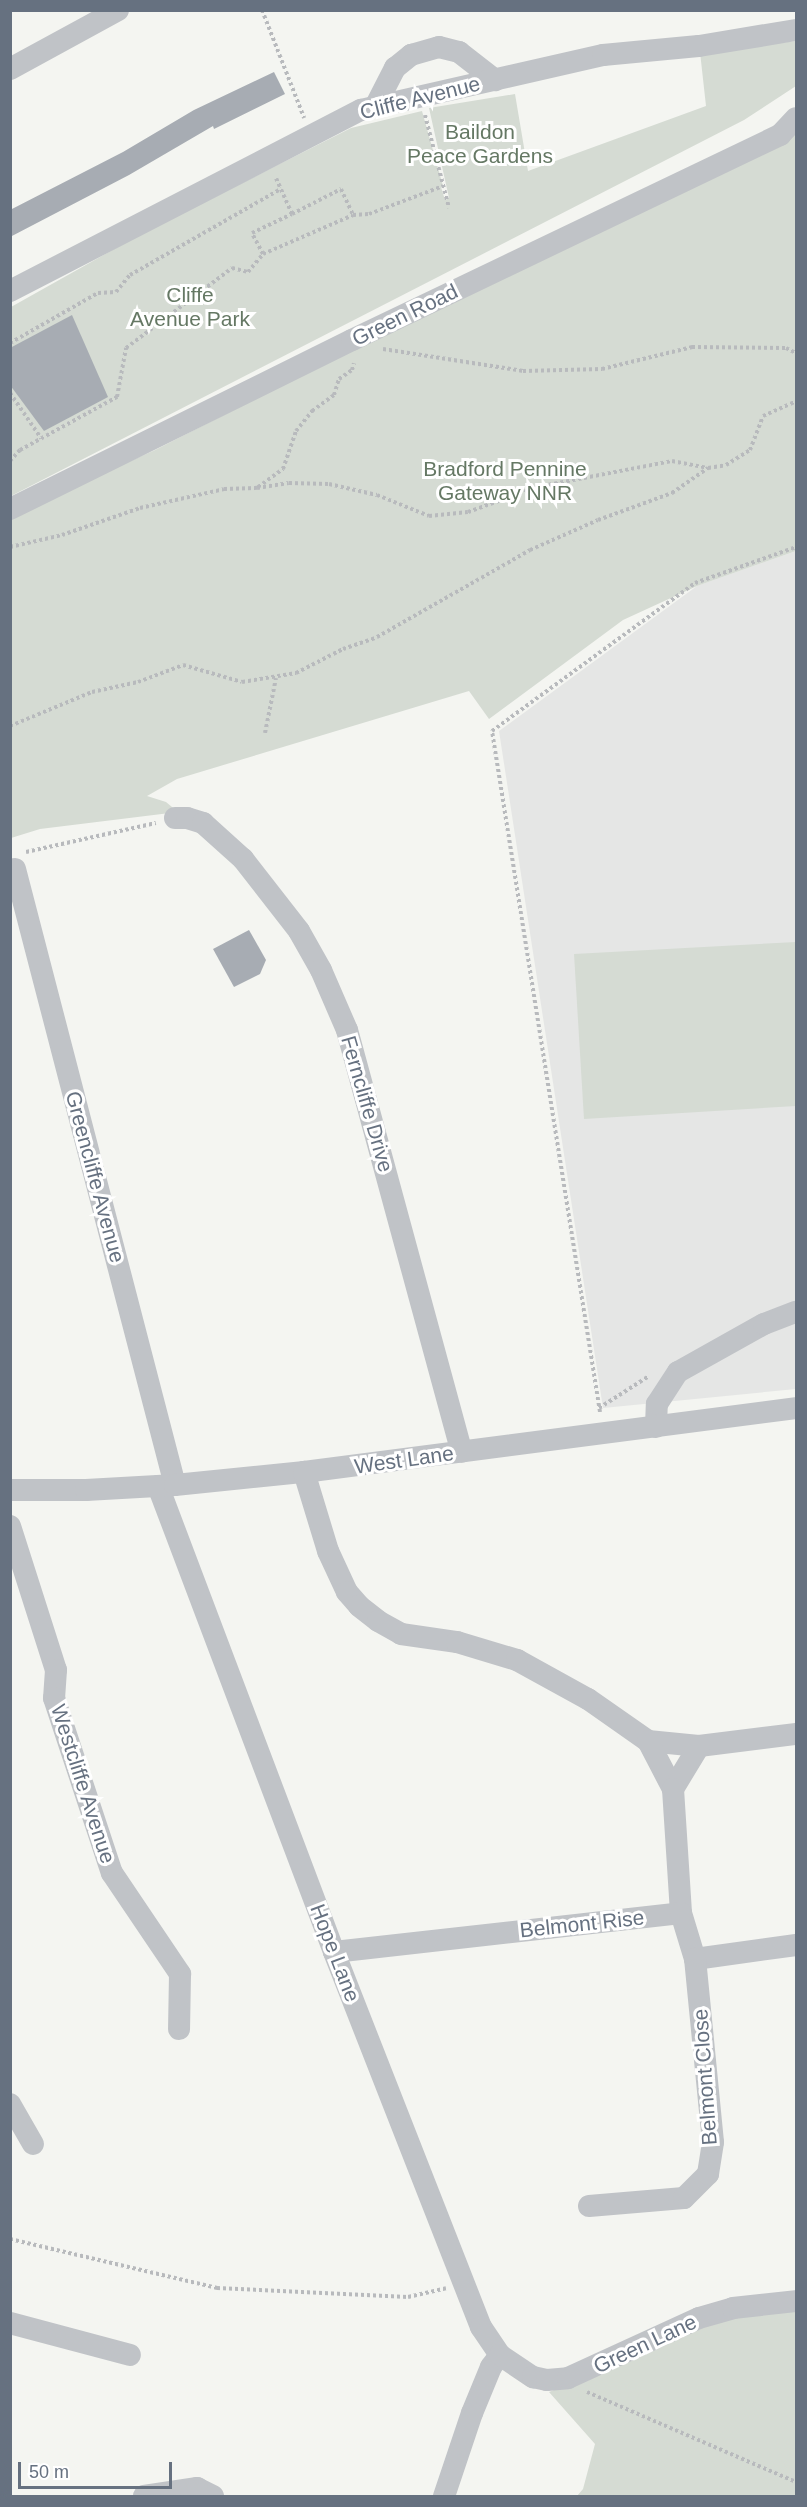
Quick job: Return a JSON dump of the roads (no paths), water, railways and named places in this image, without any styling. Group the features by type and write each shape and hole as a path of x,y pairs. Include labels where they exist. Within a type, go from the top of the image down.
{"street":[{"path":"10,69 118,10"},
{"name":"Cliffe Avenue","path":"10,291 361,110 603,56 699,46 796,30"},
{"path":"375,107 395,68 411,55 439,47 459,52 495,80"},
{"name":"Green Road","path":"10,509 352,340 780,135 796,118"},
{"name":"Ferncliffe Drive","path":"175,819 187,818 203,823 243,859 299,931 321,970 347,1030 462,1452"},
{"name":"Greencliffe Avenue","path":"19,861 167,1485"},
{"path":"656,1427 657,1404 678,1372 764,1324 796,1312"},
{"name":"West Lane","path":"10,1490 86,1490 304,1472 796,1408"},
{"path":"304,1472 337,1574 359,1606 378,1621 401,1634 467,1644 517,1660 588,1699 648,1741 673,1789 681,1913 695,1959 796,1945"},
{"name":"Hope Lane","path":"167,1485 334,1952 481,2327 500,2355"},
{"name":"Westcliffe Avenue","path":"10,1526 56,1670 54,1698 112,1873 180,1974 179,2029"},
{"path":"648,1741 699,1746 796,1734"},
{"path":"673,1789 699,1746"},
{"name":"Belmont Rise","path":"334,1952 681,1913"},
{"name":"Belmont Close","path":"589,2206 684,2198 708,2174 713,2142 695,1959"},
{"path":"10,2104 33,2144"},
{"name":"Green Lane","path":"500,2355 533,2377 559,2380 580,2374 699,2318 733,2308 796,2301"},
{"path":"10,2323 130,2355"},
{"path":"444,2496 472,2413 491,2367 500,2355"},
{"path":"144,2496 197,2488 213,2496"}],"park label":[{"name":"Baildon Peace Gardens","path":"480,144"},
{"name":"Cliffe Avenue Park","path":"190,307"},
{"name":"Bradford Pennine Gateway NNR","path":"505,481"}]}
